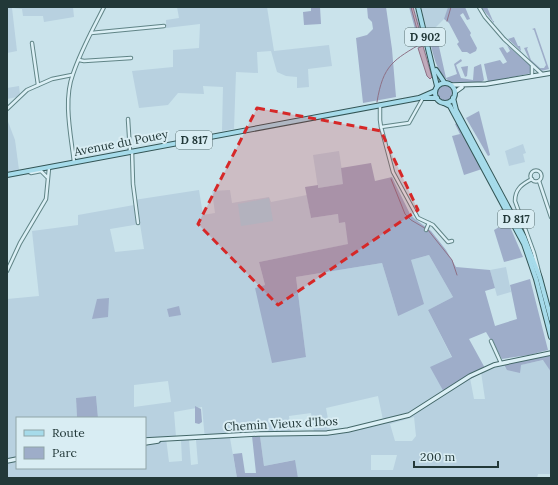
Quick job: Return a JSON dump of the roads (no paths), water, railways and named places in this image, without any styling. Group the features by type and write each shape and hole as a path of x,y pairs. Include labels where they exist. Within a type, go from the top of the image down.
{"main road":[{"name":"D 902","path":"418,7 434,66 437,86"},
{"name":"D 902","path":"434,66 444,82"},
{"path":"444,82 452,85 455,92 453,98 449,102 444,102 437,98 435,90 437,86 444,82"},
{"name":"D 817","path":"421,98 435,90"},
{"name":"D 817","path":"380,105 421,98 437,98"},
{"name":"D 817","path":"453,98 456,110 524,237 540,278 551,319"},
{"name":"D 817","path":"444,102 450,106 524,244 536,279 551,336"},
{"name":"Avenue du Pouey","path":"7,175 380,105"}],"street":[{"path":"74,162 69,106 72,75 104,7"},
{"path":"479,7 495,29 542,74"},
{"path":"91,33 164,26"},
{"path":"32,43 38,85"},
{"path":"79,60 84,62 131,58"},
{"path":"532,66 532,76"},
{"path":"452,85 463,86 486,84 551,73"},
{"path":"7,110 27,90 38,85 72,75"},
{"path":"455,92 463,86"},
{"path":"381,127 409,123 421,98"},
{"path":"380,105 381,127 393,172 418,218 433,225 448,242 452,241"},
{"path":"128,119 138,224"},
{"path":"7,271 20,243 46,200 49,167"},
{"path":"27,171 31,173 44,172 48,179"},
{"path":"532,180 532,174 537,171 542,175 539,181 551,217"},
{"path":"539,181 532,180 519,187 515,201 534,253 540,278"},
{"path":"426,229 429,223"},
{"path":"491,341 501,363"},
{"name":"Chemin Vieux d'Ibos","path":"146,442 165,439 313,434 348,430 409,415 470,376 501,363 551,353"}],"waterway":[{"path":"447,21 451,7"},
{"path":"430,38 435,33"},
{"path":"377,102 379,90 386,72 391,65 404,54 424,42"},
{"path":"391,179 405,214 411,220 428,230 452,260 457,275"}]}
